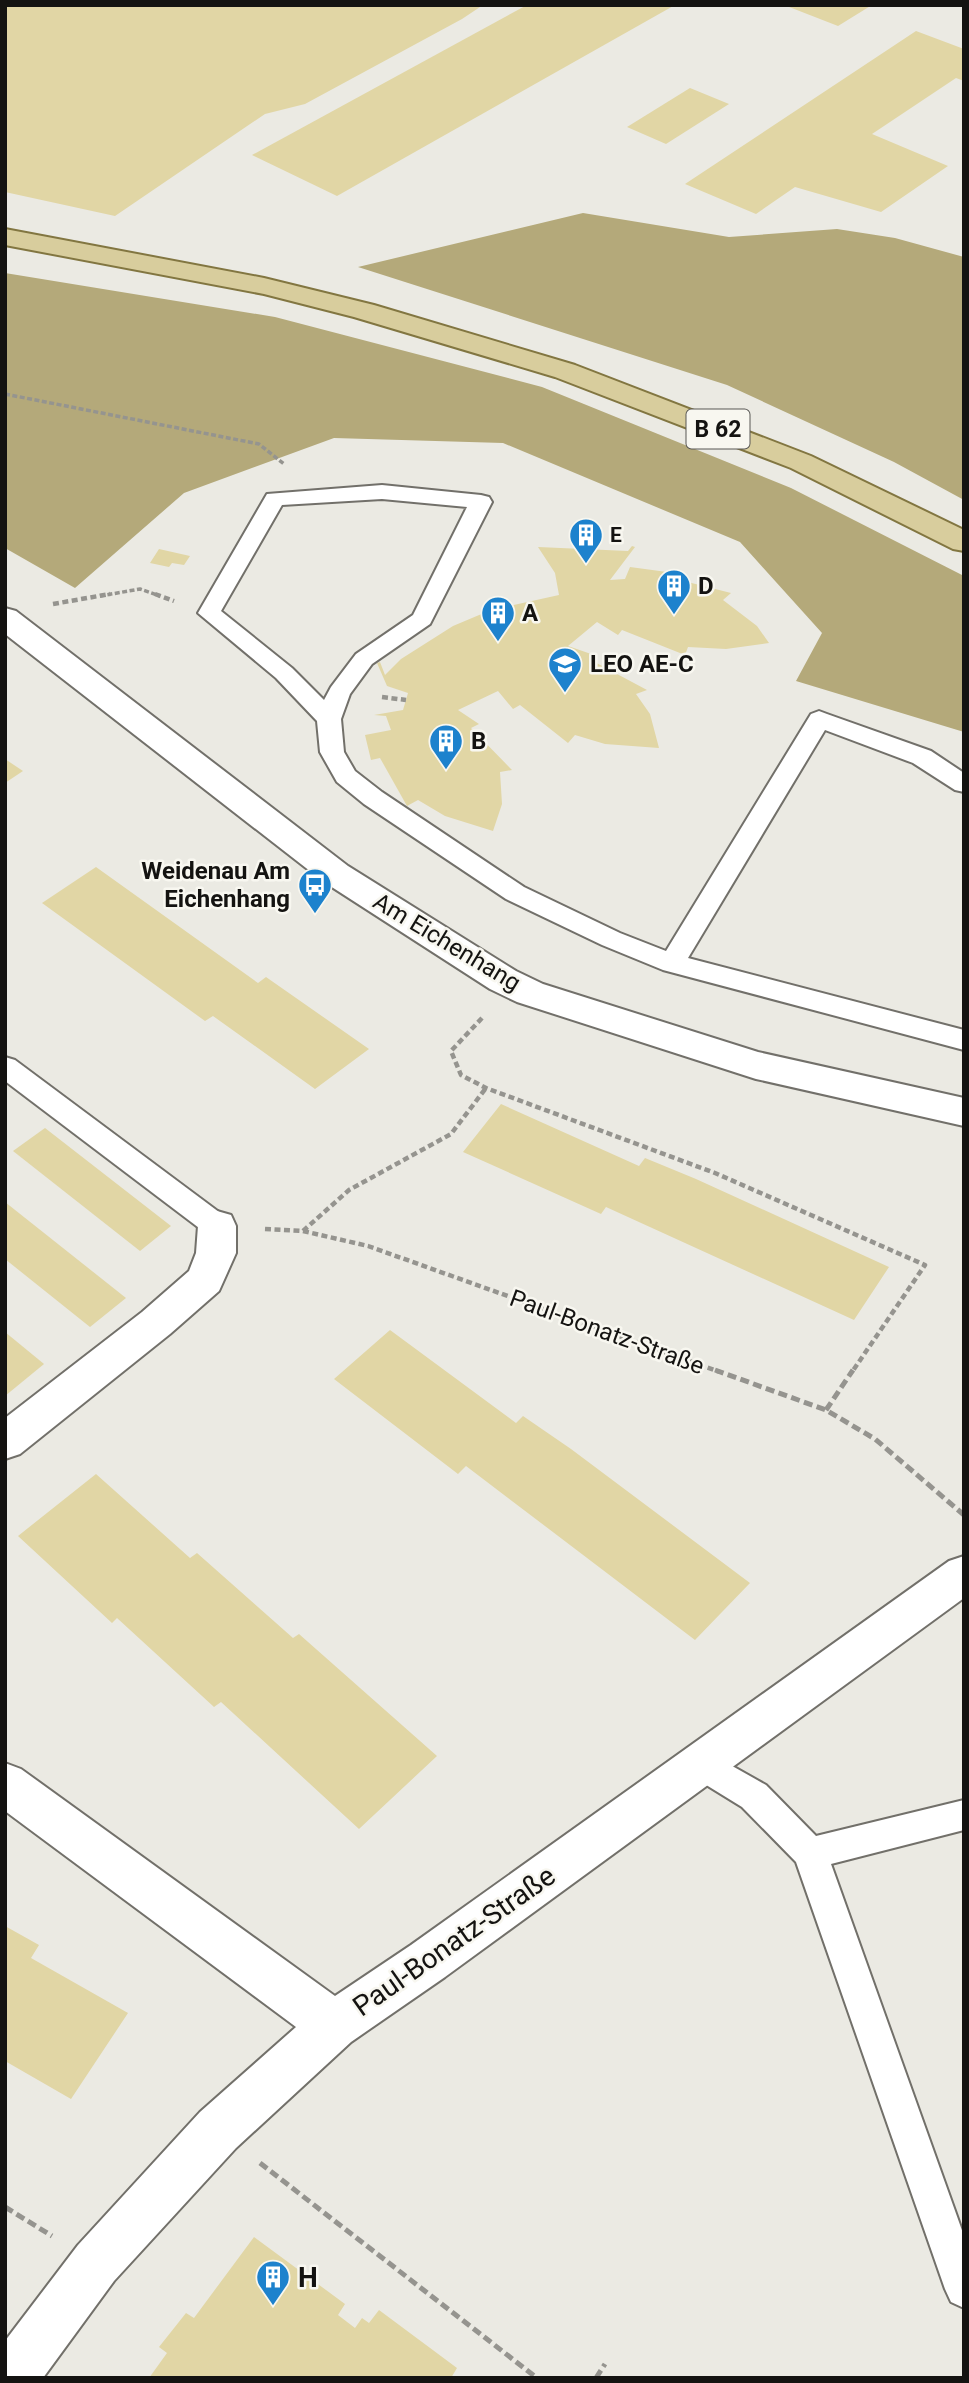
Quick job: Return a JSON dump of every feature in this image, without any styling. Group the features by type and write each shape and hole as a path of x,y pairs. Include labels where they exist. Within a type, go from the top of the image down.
{"main road":[{"name":"B 62","path":"5,237 264,286 364,311 565,370 801,462 964,542"}],"street":[{"name":"Am Eichenhang","path":"8,620 336,874 503,981 530,993 756,1065 964,1112"},
{"path":"5,1442 156,1323 205,1280 216,1253 217,1226"},
{"name":"Paul-Bonatz-Straße","path":"10,2378 96,2263 218,2130 334,2025 428,1961 964,1574"},
{"path":"5,1784 334,2025"}],"lane":[{"path":"329,719 284,673 209,613 275,499 382,492 481,502 422,620 364,659 338,692 329,719 332,752 346,776 373,798 515,893 611,939 672,963 964,1040"},
{"path":"672,963 819,719 922,757 964,784"},
{"path":"5,1067 217,1226"},
{"path":"702,1764 754,1796 810,1853 964,2289"},
{"path":"810,1853 964,1815"}],"path":[{"path":"5,394 259,444 284,463 275,499"},
{"path":"8,620 57,602 140,589 209,613"},
{"path":"489,1011 451,1051 461,1075 486,1088 715,1173 925,1265 826,1410"},
{"path":"303,1231 349,1190 451,1134 486,1088"},
{"name":"Paul-Bonatz-Straße","path":"217,1226 303,1231 369,1246 826,1410 875,1439 964,1515"},
{"path":"289,2186 537,2378"},
{"path":"596,2378 605,2364"}],"shaded area":[{"path":"583,213 729,237 837,229 895,238 964,257 964,500 894,462 727,385 358,267"},
{"path":"5,273 275,317 542,387 791,488 964,576 964,732 796,681 822,633 740,542 503,443 334,438 184,493 75,588 5,548"}],"building":[{"path":"5,5 483,5 305,104 265,114 115,216 5,192"},
{"path":"527,5 675,5 337,196 252,155"},
{"path":"784,5 872,5 838,26"},
{"path":"916,31 964,49 964,81 956,78 872,134 948,166 881,212 795,187 756,214 685,184"},
{"path":"690,88 729,104 666,144 627,127"},
{"path":"632,546 635,547 610,580 625,579 630,567 667,572 664,576 731,593 723,600 757,626 769,643 726,649 688,647 685,655 622,630 618,635 597,622 568,646 594,655 589,659 647,690 636,694 650,714 659,748 605,744 575,735 568,743 520,705 513,709 498,691 458,710 479,724 471,728 512,770 500,772 502,804 493,831 445,816 418,800 407,806 380,758 371,760 365,735 391,730 386,716 374,715 403,710 408,693 387,686 377,663 380,662 385,675 401,659 453,626 491,610 559,595 555,573 538,547 628,551"},
{"path":"159,549 190,556 184,565 172,563 169,567 150,563"},
{"path":"5,759 23,771 5,783"},
{"path":"96,867 258,983 266,977 369,1049 315,1089 213,1016 205,1021 42,903"},
{"path":"501,1104 639,1166 645,1158 696,1179 889,1267 854,1320 606,1207 601,1214 463,1152"},
{"path":"45,1128 171,1226 140,1251 13,1151"},
{"path":"5,1202 126,1298 90,1327 5,1259"},
{"path":"390,1330 516,1423 523,1416 571,1449 750,1583 695,1640 466,1466 458,1474 334,1379"},
{"path":"5,1332 44,1364 5,1396"},
{"path":"96,1474 190,1558 197,1553 293,1638 299,1634 437,1756 359,1829 221,1702 214,1707 117,1618 112,1623 18,1536"},
{"path":"5,1926 39,1945 31,1958 128,2013 71,2099 5,2061"},
{"name":"H","path":"254,2237 345,2304 338,2315 355,2328 362,2318 369,2323 379,2310 457,2368 451,2378 149,2378 167,2353 159,2347 186,2313 194,2318"}],"place":[{"name":"E","path":"586,565"},
{"name":"D","path":"674,616"},
{"name":"A","path":"498,643"},
{"name":"LEO AE-C","path":"565,694"},
{"name":"B","path":"446,771"},
{"name":"Weidenau Am Eichenhang","path":"315,915"},
{"name":"H","path":"273,2307"}]}
